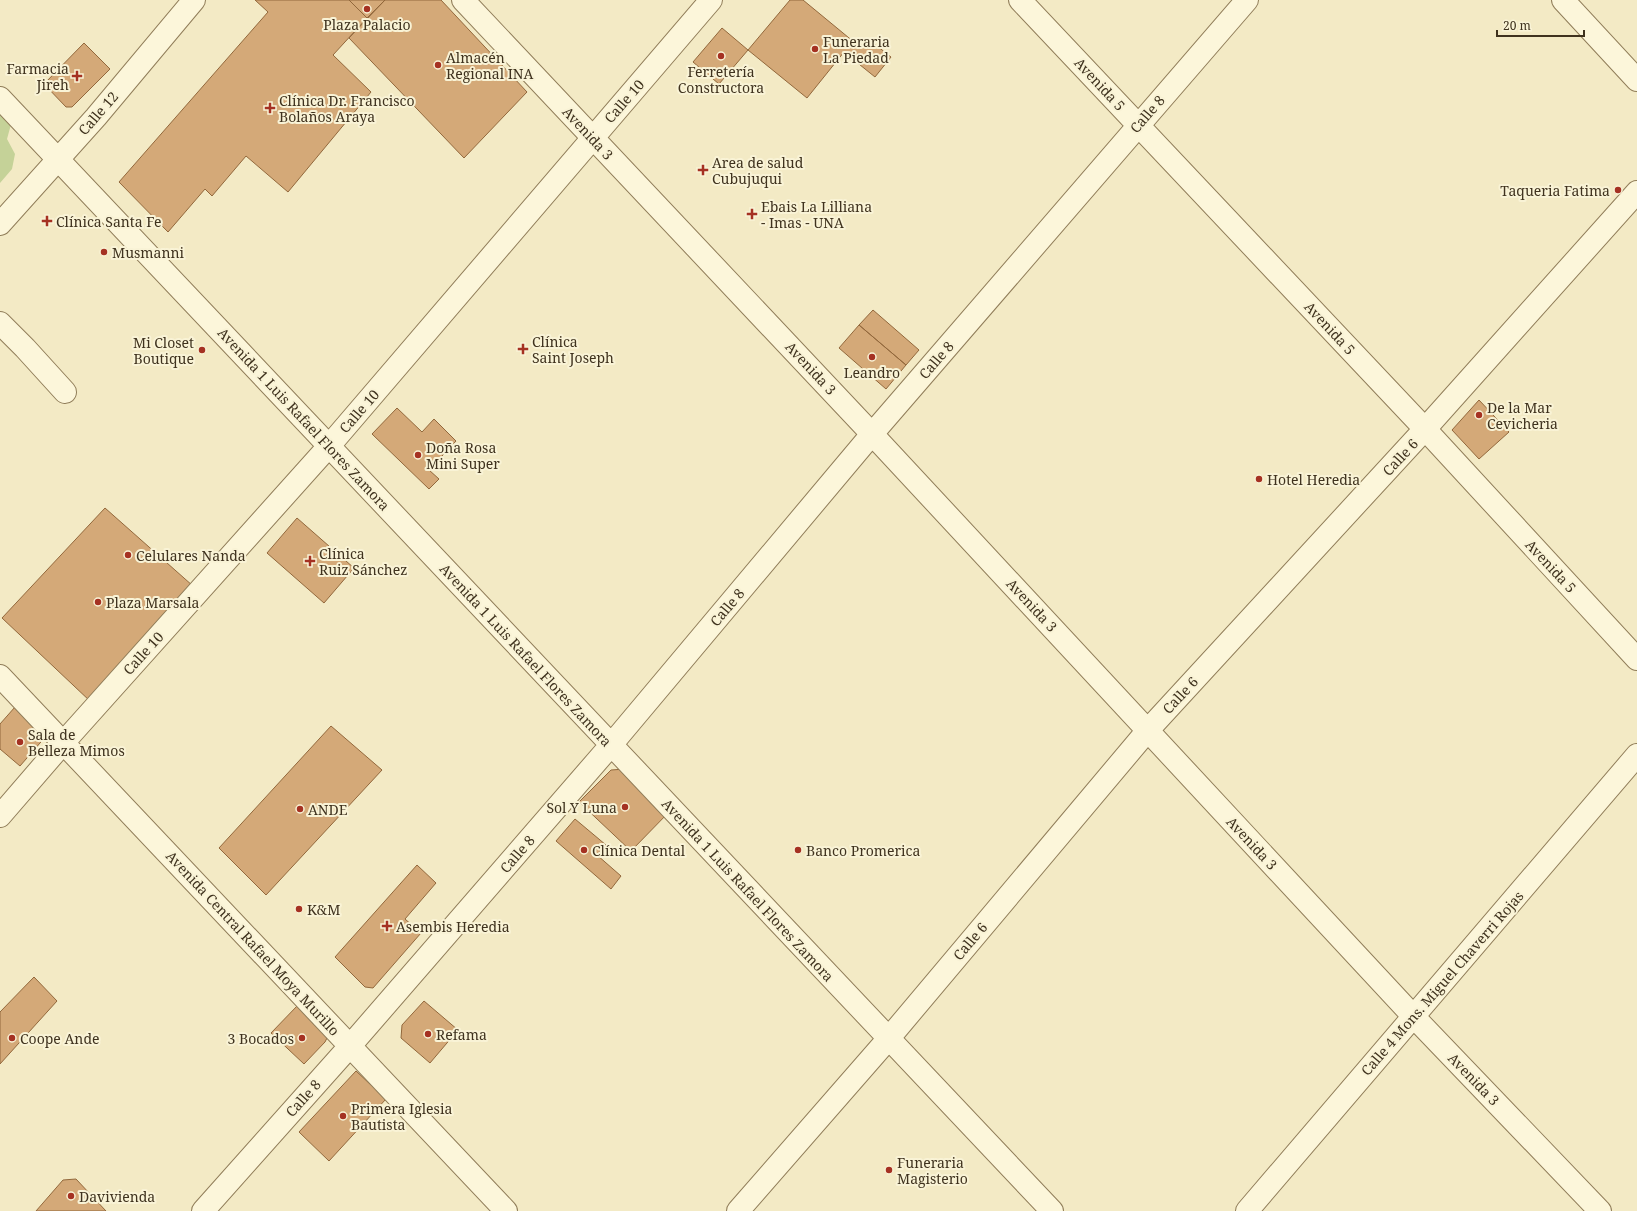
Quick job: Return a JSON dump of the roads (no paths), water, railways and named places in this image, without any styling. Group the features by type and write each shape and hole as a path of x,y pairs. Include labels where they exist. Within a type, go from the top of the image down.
{"street":[{"name":"Calle 12","path":"0,224 96,116 194,0"},
{"name":"Avenida 3","path":"463,0 872,434 1414,1017 1600,1211"},
{"name":"Calle 10","path":"0,816 63,743 329,446 711,0"},
{"name":"Avenida 5","path":"1020,0 1425,429 1637,659"},
{"name":"Calle 8","path":"203,1211 350,1046 611,745 872,434 1247,0"},
{"path":"1563,0 1637,80"},
{"name":"Avenida 1 Luis Rafael Flores Zamora","path":"0,98 1052,1211"},
{"name":"Calle 6","path":"738,1211 889,1038 1148,730 1425,429 1637,192"},
{"path":"0,323 65,392"},
{"name":"Avenida Central Rafael Moya Murillo","path":"0,676 506,1211"},
{"name":"Calle 4 Mons. Miguel Chaverri Rojas","path":"1247,1211 1637,755"}],"place":[{"name":"Plaza Palacio","path":"367,9"},
{"name":"Funeraria La Piedad","path":"815,49"},
{"name":"Ferretería Constructora","path":"721,56"},
{"name":"Almacén Regional INA","path":"438,65"},
{"name":"Farmacia Jireh","path":"77,76"},
{"name":"Clínica Dr. Francisco Bolaños Araya","path":"270,108"},
{"name":"Area de salud Cubujuqui","path":"703,170"},
{"name":"Taqueria Fatima","path":"1618,190"},
{"name":"Ebais La Lilliana - Imas - UNA","path":"752,214"},
{"name":"Clínica Santa Fe","path":"47,221"},
{"name":"Musmanni","path":"104,252"},
{"name":"Clínica Saint Joseph","path":"523,349"},
{"name":"Mi Closet Boutique","path":"202,350"},
{"name":"Leandro","path":"872,357"},
{"name":"De la Mar Cevicheria","path":"1479,415"},
{"name":"Doña Rosa Mini Super","path":"418,455"},
{"name":"Hotel Heredia","path":"1259,479"},
{"name":"Celulares Nanda","path":"128,555"},
{"name":"Clínica Ruiz Sánchez","path":"310,561"},
{"name":"Plaza Marsala","path":"98,602"},
{"name":"Sala de Belleza Mimos","path":"20,742"},
{"name":"Sol Y Luna","path":"625,807"},
{"name":"ANDE","path":"300,809"},
{"name":"Clínica Dental","path":"584,850"},
{"name":"Banco Promerica","path":"798,850"},
{"name":"K&M","path":"299,909"},
{"name":"Asembis Heredia","path":"387,926"},
{"name":"Refama","path":"428,1034"},
{"name":"Coope Ande","path":"12,1038"},
{"name":"3 Bocados","path":"302,1038"},
{"name":"Primera Iglesia Bautista","path":"343,1116"},
{"name":"Funeraria Magisterio","path":"889,1170"},
{"name":"Davivienda","path":"71,1196"}]}
